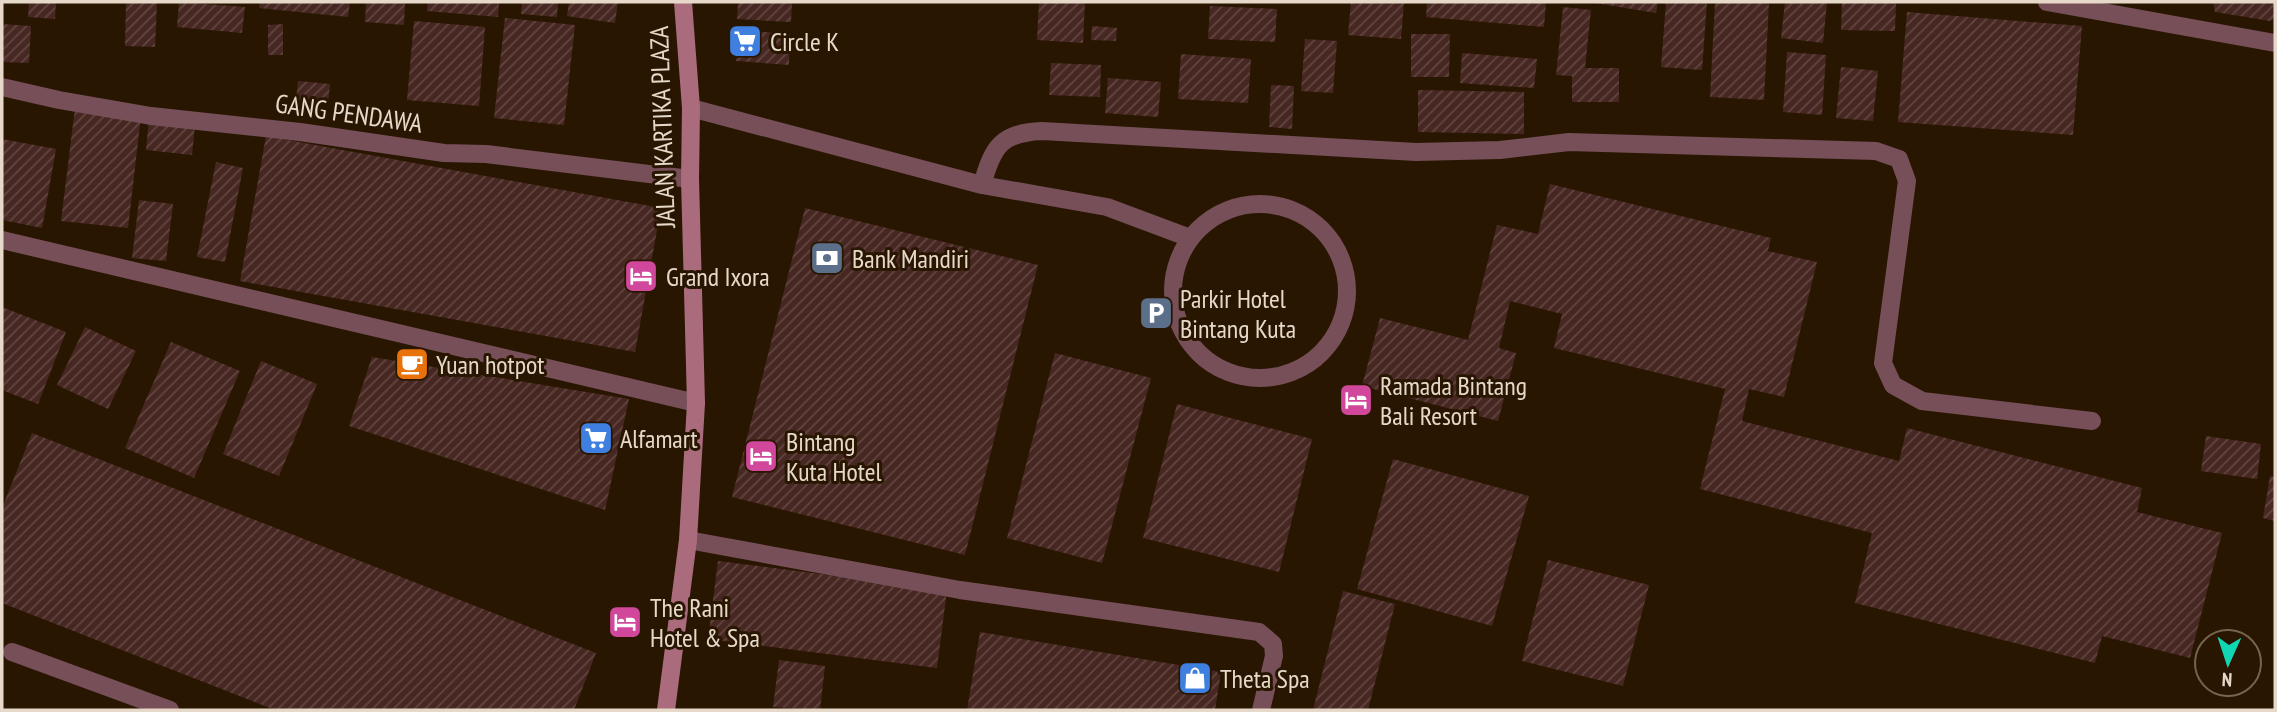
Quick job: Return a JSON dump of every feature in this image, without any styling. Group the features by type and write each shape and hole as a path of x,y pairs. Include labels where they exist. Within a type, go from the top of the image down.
{"main road":[{"name":"JALAN KARTIKA PLAZA","path":"666,710 688,540 696,403 690,179 691,108 683,2"}],"street":[{"path":"2047,2 2275,43"},
{"name":"GANG PENDAWA","path":"2,87 151,116 300,132 444,153 486,155 690,179"},
{"path":"691,108 982,184 1107,207 1190,238"},
{"path":"982,184 988,162 1005,138 1023,132 1042,131 1416,152 1500,150 1569,142 1876,151 1899,159 1907,181 1882,363 1894,385 1922,401 2092,421"},
{"path":"1250,204 1273,205 1296,211 1315,223 1331,240 1342,261 1348,283 1346,307 1339,328 1326,348 1295,371 1265,378 1235,375 1208,361 1191,346 1179,326 1173,304 1172,281 1178,258 1190,238 1206,221 1227,210 1250,204"},
{"path":"2,240 696,403"},
{"path":"688,540 960,590 1259,632 1273,644 1275,656 1261,710"},
{"path":"12,652 170,710"}],"building":[{"path":"29,2 56,2 55,19 28,17"},
{"path":"126,2 157,2 155,47 125,46"},
{"path":"179,2 245,7 242,33 177,27"},
{"path":"260,2 350,2 348,17 259,8"},
{"path":"366,2 405,2 404,25 365,22"},
{"path":"428,2 499,2 498,17 427,11"},
{"path":"522,2 558,2 557,17 521,14"},
{"path":"569,2 618,2 615,23 567,16"},
{"path":"738,2 792,2 791,22 737,19"},
{"path":"1039,2 1085,2 1083,43 1037,40"},
{"path":"1351,2 1404,2 1401,39 1348,35"},
{"path":"1427,2 1546,2 1544,27 1426,17"},
{"path":"1589,2 1658,2 1656,13"},
{"path":"1666,2 1707,2 1702,70 1661,67"},
{"path":"1715,2 1769,2 1764,100 1710,97"},
{"path":"1785,2 1827,2 1823,43 1781,38"},
{"path":"1842,2 1896,3 1895,31 1841,30"},
{"path":"2213,2 2275,2 2275,18 2270,21 2215,12"},
{"path":"1210,6 1277,9 1275,42 1208,39"},
{"path":"1563,7 1591,10 1585,68 1619,68 1619,102 1572,102 1572,76 1556,75"},
{"path":"1907,12 2082,26 2073,135 1898,122"},
{"path":"505,18 575,25 564,125 494,118"},
{"path":"414,21 485,27 479,106 407,100"},
{"path":"2,24 31,26 29,63 2,62"},
{"path":"283,24 283,55 268,55 268,25"},
{"path":"1092,26 1117,28 1116,41 1091,40"},
{"path":"738,30 790,34 789,65 736,61"},
{"path":"1411,34 1450,34 1449,77 1411,77"},
{"path":"1305,39 1337,41 1333,93 1301,91"},
{"path":"1787,52 1826,55 1822,115 1783,112"},
{"path":"1462,53 1537,59 1534,88 1460,83"},
{"path":"1181,54 1251,59 1248,103 1178,99"},
{"path":"1051,63 1101,65 1100,97 1049,95"},
{"path":"1841,67 1878,71 1873,121 1836,118"},
{"path":"1108,78 1161,82 1158,117 1105,113"},
{"path":"298,81 330,84 328,104 296,100"},
{"path":"1271,85 1294,86 1292,129 1269,127"},
{"path":"1418,90 1524,92 1524,134 1418,132"},
{"path":"75,108 141,116 128,228 61,221"},
{"path":"149,119 195,125 192,155 146,150"},
{"path":"266,136 661,208 635,352 240,281"},
{"path":"2,139 56,149 42,228 2,220"},
{"path":"216,162 243,168 225,262 197,257"},
{"path":"1550,184 1771,238 1768,251 1817,262 1784,397 1749,389 1742,421 1899,461 1907,428 2142,488 2137,512 2222,533 2198,628 2193,628 2190,658 2102,636 2095,663 1855,603 1872,533 1700,489 1725,389 1554,348 1562,314 1510,301 1499,348 1516,353 1498,421 1362,386 1380,318 1468,340 1497,225 1538,234"},
{"path":"139,200 173,204 166,261 132,258"},
{"path":"805,208 1038,265 965,555 732,497"},
{"path":"2,307 66,332 38,404 2,390"},
{"path":"85,327 136,351 108,409 57,385"},
{"path":"171,342 240,371 194,478 125,448"},
{"path":"1055,353 1151,378 1102,563 1007,538"},
{"path":"372,357 629,399 605,510 349,426"},
{"path":"261,361 317,384 279,476 223,454"},
{"path":"1177,404 1312,439 1279,572 1143,538"},
{"path":"32,433 596,653 574,710 275,710 2,603 2,508"},
{"path":"2206,436 2261,444 2257,479 2201,471"},
{"path":"1393,459 1529,496 1492,626 1357,589"},
{"path":"2270,476 2275,477 2275,521 2263,518"},
{"path":"1548,560 1649,585 1623,686 1522,661"},
{"path":"718,561 947,590 937,668 708,639"},
{"path":"1343,591 1395,604 1368,710 1313,710"},
{"path":"980,632 1221,672 1215,710 967,710"},
{"path":"779,660 825,666 820,710 773,707"}],"place":[{"name":"Circle K","path":"745,41"},
{"name":"Bank Mandiri","path":"827,258"},
{"name":"Grand Ixora","path":"641,276"},
{"name":"Parkir Hotel Bintang Kuta","path":"1156,313"},
{"name":"Yuan hotpot","path":"412,364"},
{"name":"Ramada Bintang Bali Resort","path":"1356,400"},
{"name":"Alfamart","path":"596,438"},
{"name":"Bintang Kuta Hotel","path":"761,456"},
{"name":"The Rani Hotel & Spa","path":"625,622"},
{"name":"Theta Spa","path":"1195,678"}]}
